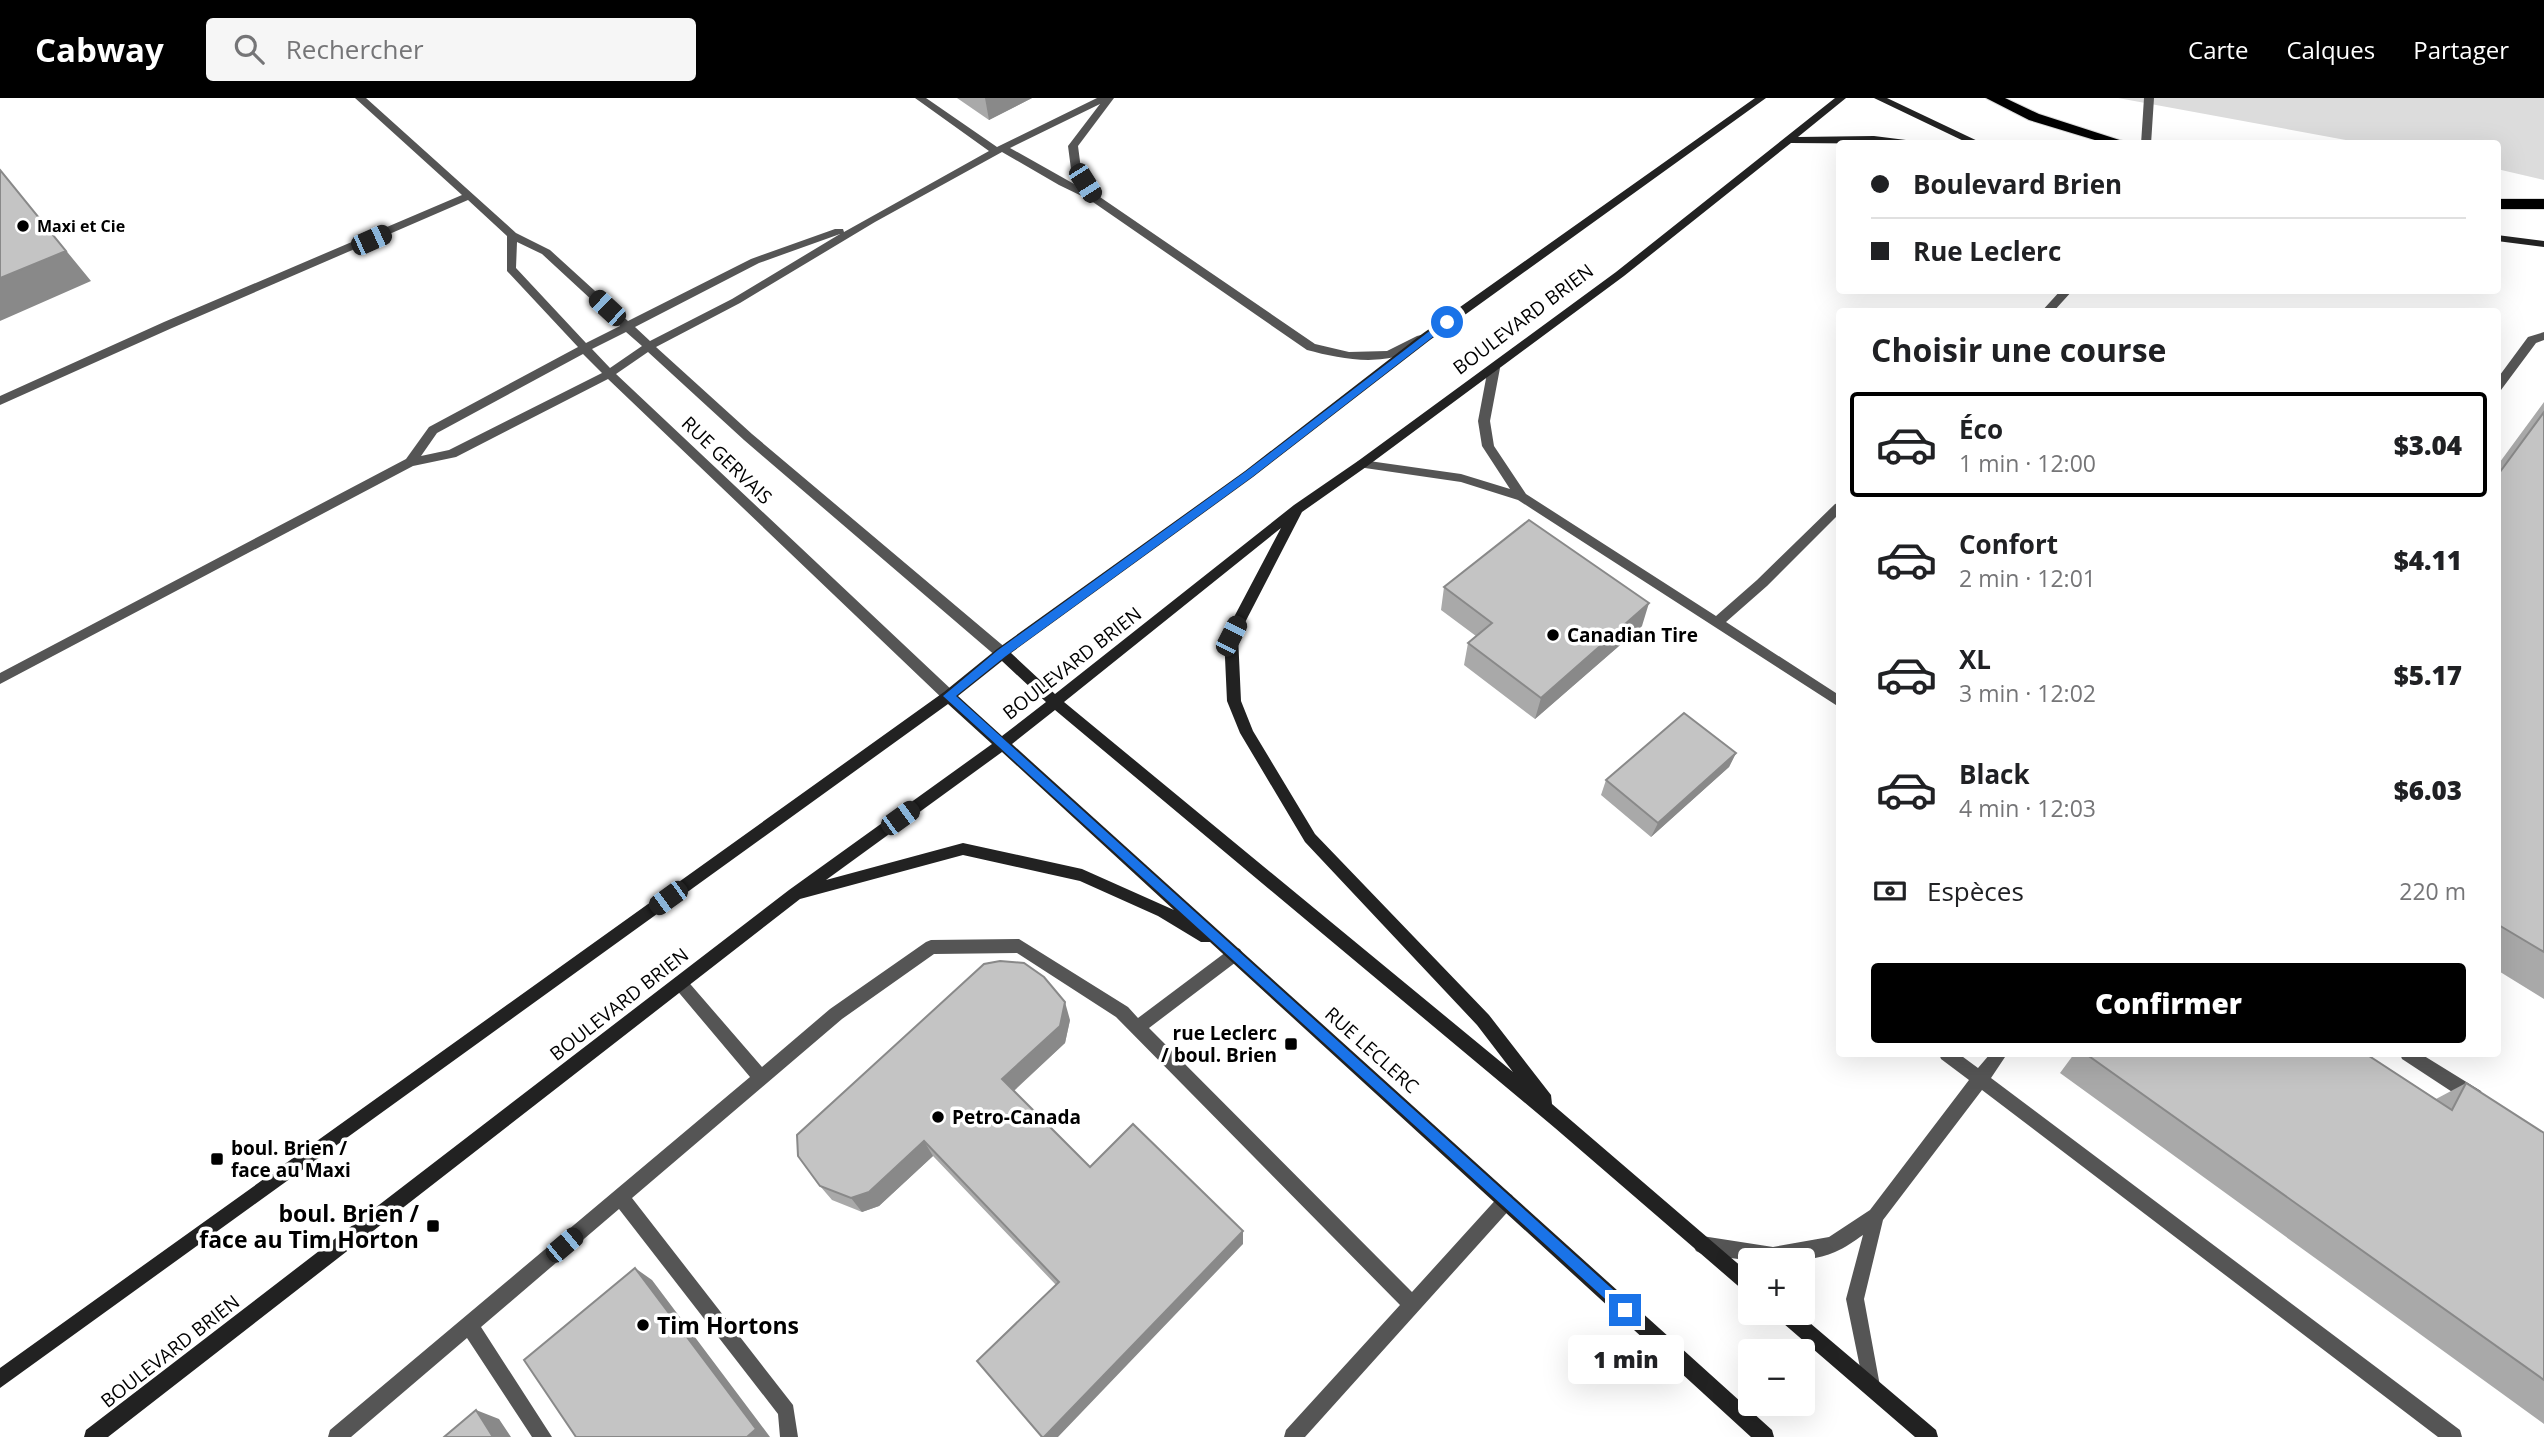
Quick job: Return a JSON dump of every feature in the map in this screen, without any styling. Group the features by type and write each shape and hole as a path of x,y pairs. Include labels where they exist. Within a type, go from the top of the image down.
{"highway":[{"path":"1993,98 2042,120 2111,140"},
{"path":"2501,204 2544,204"}],"main road":[{"name":"BOULEVARD BRIEN","path":"0,1379 949,696 1002,653 1249,474 1426,337 1761,98"},
{"name":"BOULEVARD BRIEN","path":"93,1437 794,895 1002,745 1298,508 1620,274 1841,98"},
{"path":"1879,98 1970,140"},
{"path":"1789,140 1883,140"},
{"path":"2501,238 2544,244"},
{"path":"1298,508 1231,636 1234,701 1247,733 1310,838 1483,1020 1561,1122"},
{"path":"1002,653 1056,703 1561,1122 1738,1274"},
{"name":"RUE LECLERC","path":"949,696 1765,1437"},
{"path":"794,895 963,849 1082,875 1163,911 1235,954"},
{"path":"1798,1325 1929,1437"}],"lane":[{"name":"RUE GERVAIS","path":"360,98 512,235 546,252 748,437 1002,653"},
{"path":"920,98 999,150 1093,197 1311,347 1349,356 1389,355 1426,337"},
{"path":"0,679 410,462 452,454 609,374 649,346 736,301 871,220 999,150 1107,98"},
{"path":"1093,197 1076,169 1073,146 1107,98"},
{"path":"2146,140 2149,98"},
{"path":"0,401 168,325 469,196"},
{"path":"410,462 433,430 583,349 755,261 871,220"},
{"name":"RUE GERVAIS","path":"512,235 511,269 583,349 949,696"},
{"path":"2050,308 2064,294"},
{"path":"2501,382 2532,340 2544,336"},
{"path":"1494,368 1484,421 1488,446 1522,497"},
{"path":"1362,464 1461,478 1522,497 1836,700"},
{"path":"1716,623 1762,583 1836,510"},
{"path":"337,1437 836,1014 930,947 1019,946 1122,1012 1412,1305"},
{"path":"1137,1028 1235,954"},
{"path":"680,983 760,1077"},
{"path":"1951,1057 2453,1437"},
{"path":"1702,1245 1773,1256 1832,1245 1876,1216 1997,1057"},
{"path":"2413,1057 2487,1105"},
{"path":"621,1197 787,1411 789,1437"},
{"path":"1293,1437 1506,1201"},
{"path":"1871,1386 1855,1299 1876,1216"},
{"path":"469,1325 543,1437"}],"shaded area":[{"path":"2118,98 2544,98 2544,180 2501,170 2501,140 2346,140"}],"building":[{"path":"0,170 66,251 0,278"},
{"path":"2544,412 2544,952 2501,926 2501,471"},
{"name":"Canadian Tire","path":"1529,520 1649,603 1541,698 1468,643 1492,623 1444,587"},
{"path":"1684,713 1736,753 1658,823 1606,780"},
{"path":"1000,961 1024,963 1044,977 1065,1002 1060,1026 1002,1079 1090,1167 1133,1124 1243,1231 1044,1437 977,1361 1059,1282 924,1141 869,1192 851,1198 820,1186 798,1156 797,1135 984,964"},
{"path":"2090,1057 2371,1057 2452,1110 2466,1083 2544,1133 2544,1380"},
{"name":"Tim Hortons","path":"635,1268 756,1429 747,1437 576,1437 524,1360"},
{"path":"476,1410 493,1437 444,1437"}],"place":[{"name":"Maxi et Cie","path":"23,226"},
{"name":"Canadian Tire","path":"1553,635"},
{"name":"rue Leclerc / boul. Brien","path":"1291,1044"},
{"name":"Petro-Canada","path":"938,1117"},
{"name":"boul. Brien / face au Maxi","path":"217,1159"},
{"name":"boul. Brien / face au Tim Horton","path":"433,1226"},
{"name":"Tim Hortons","path":"643,1325"}],"route":[{"path":"1447,322 1249,474 1002,653 949,696 1625,1310"}]}
